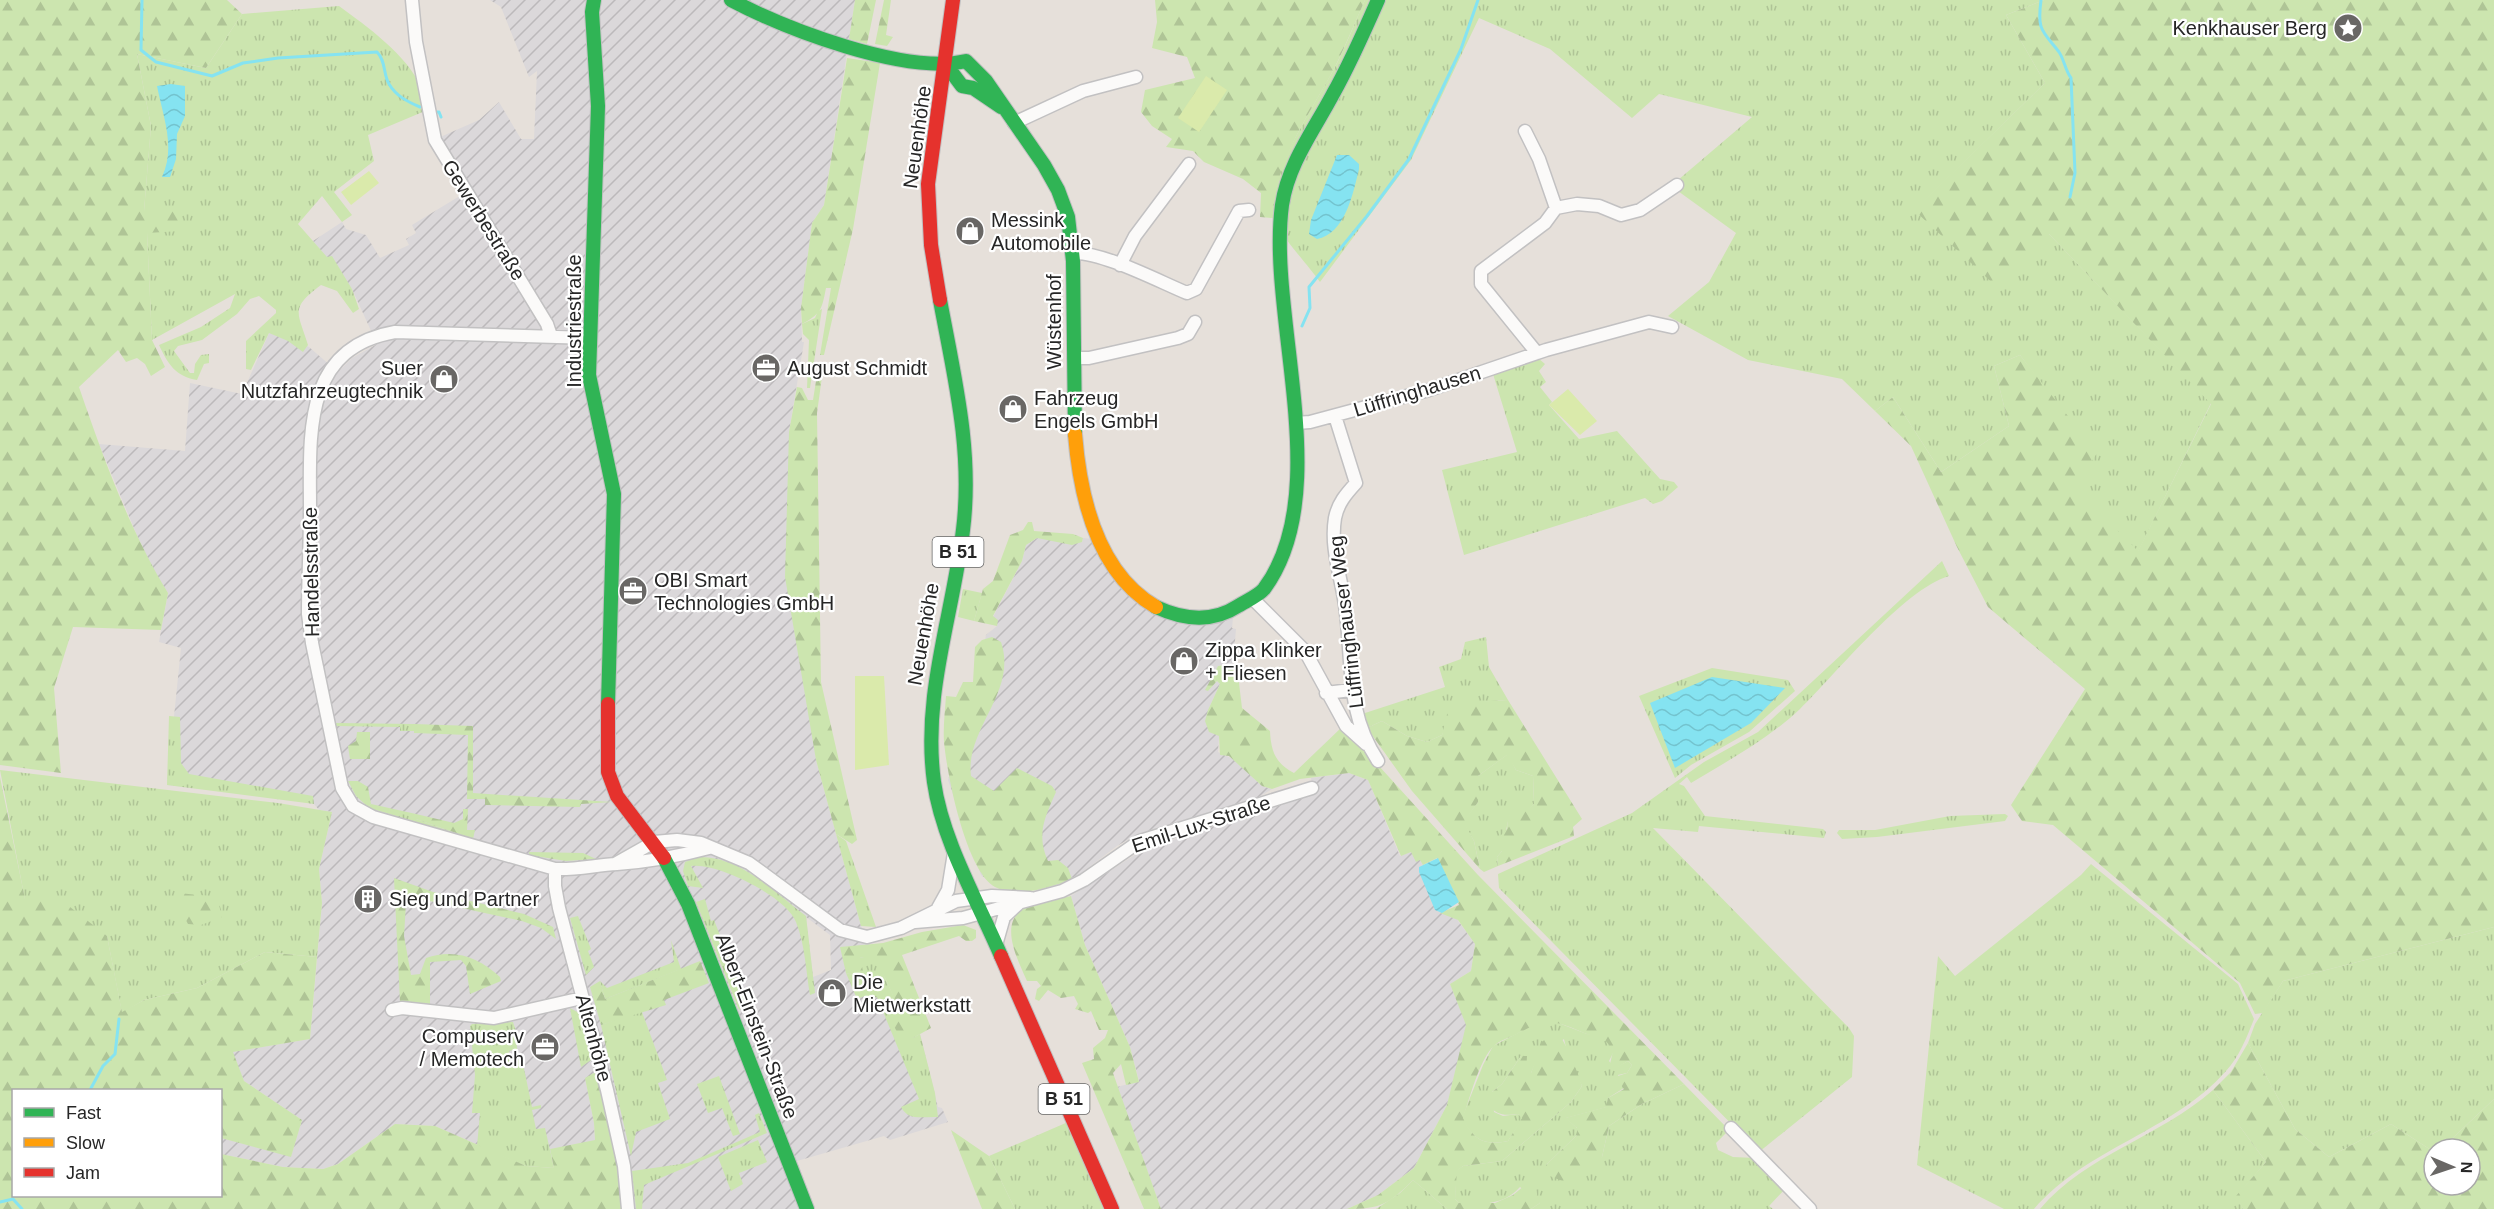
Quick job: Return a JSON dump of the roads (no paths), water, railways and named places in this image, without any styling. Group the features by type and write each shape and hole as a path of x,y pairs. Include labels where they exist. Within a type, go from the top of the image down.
{"main road":[{"name":"Industriestraße","path":"594,0 592,12 598,118 590,385 609,462 614,494 608,665 608,772 617,796 665,859"},
{"path":"730,0 766,19 840,45 947,66"},
{"name":"Neuenhöhe","path":"952,0 947,66 930,160 928,213 963,432 966,486 960,542 933,686 930,766 936,798 954,850 1112,1209"},
{"name":"Wüstenhof","path":"1002,107 1000,98 977,70 966,61 947,66 962,86 973,88 1002,107 1046,169 1061,197 1070,227 1072,253 1075,434 1082,481 1099,538 1114,568 1141,597 1174,615 1196,618 1216,617 1254,600 1272,582 1285,553 1293,497 1296,423 1281,242 1284,192 1295,161 1345,73 1378,0"},
{"name":"Albert-Einstein-Straße","path":"665,859 695,921 807,1209"}],"street":[{"name":"Gewerbestraße","path":"412,0 416,42 429,100 431,125 440,148 547,324 551,336"},
{"path":"1014,123 1083,91 1136,77"},
{"path":"1525,131 1539,159 1556,208"},
{"path":"1120,265 1135,236 1189,164"},
{"path":"1537,353 1480,284 1480,271 1545,224 1556,208 1576,204 1599,206 1621,215 1640,210 1677,185"},
{"path":"1072,253 1082,252 1120,265 1187,293 1196,289 1239,211 1249,210"},
{"path":"1074,358 1089,358 1178,338 1188,334 1195,322"},
{"name":"Lüffringhausen","path":"1296,423 1335,416 1429,390 1537,353 1648,322 1672,327"},
{"name":"Handelsstraße","path":"590,338 395,332 365,341 337,362 321,384 312,416 308,614 313,652 340,781 346,797 353,806 373,817 555,869 579,869 615,864 631,865 665,859"},
{"name":"Lüffringhauser Weg","path":"1335,416 1356,483 1341,498 1335,518 1335,558 1345,602 1351,650 1351,690 1357,718 1369,747 1378,761"},
{"path":"1254,600 1305,651 1346,726 1369,747"},
{"path":"1326,693 1351,690"},
{"name":"Emil-Lux-Straße","path":"982,912 1053,894 1078,884 1140,841 1312,788"},
{"path":"654,842 677,840 701,843 748,863 822,918 850,934 878,936 914,922 938,908 975,897"},
{"name":"Handelsstraße","path":"615,864 654,842"},
{"path":"665,859 689,851 710,848"},
{"path":"938,908 948,890 954,850"},
{"name":"Altenhöhe","path":"555,869 555,886 615,1123 624,1166 628,1209"},
{"name":"Emil-Lux-Straße","path":"975,897 1026,899"},
{"path":"996,946 1004,917 1026,899"},
{"path":"914,922 937,922 982,912"},
{"path":"392,1010 402,1008 494,1018 582,998"},
{"path":"1731,1128 1810,1209"}],"water":[{"path":"171,84 185,86 185,116 177,134 176,159 170,177 162,177 166,166 168,143 157,86"},
{"path":"1337,155 1349,155 1359,164 1359,169 1350,201 1341,221 1327,236 1317,239 1309,234 1311,220"},
{"path":"1712,677 1785,688 1751,723 1675,768 1650,703"},
{"path":"1438,858 1459,902 1442,913 1435,910 1419,872 1419,867"}],"waterway":[{"path":"142,0 141,50 156,62 212,76 243,63 278,58 377,52 382,59 387,80 395,92 420,107"},
{"path":"1302,326 1310,308 1309,287 1367,216 1409,159 1461,49 1478,0"},
{"path":"2041,0 2040,24 2061,55 2071,78 2075,173 2070,197"},
{"path":"433,112 439,112 441,117"},
{"path":"91,1089 103,1066 115,1054 119,1019"},
{"path":"0,1202 13,1199 22,1209"}],"place":[{"name":"Kenkhauser Berg","path":"2348,28"},
{"name":"Messink Automobile","path":"970,231"},
{"name":"August Schmidt","path":"766,368"},
{"name":"Suer Nutzfahrzeugtechnik","path":"444,379"},
{"name":"Fahrzeug Engels GmbH","path":"1013,409"},
{"name":"OBI Smart Technologies GmbH","path":"633,591"},
{"name":"Zippa Klinker + Fliesen","path":"1184,661"},
{"name":"Sieg und Partner","path":"368,899"},
{"name":"Die Mietwerkstatt","path":"832,993"},
{"name":"Compuserv / Memotech","path":"545,1047"}]}
